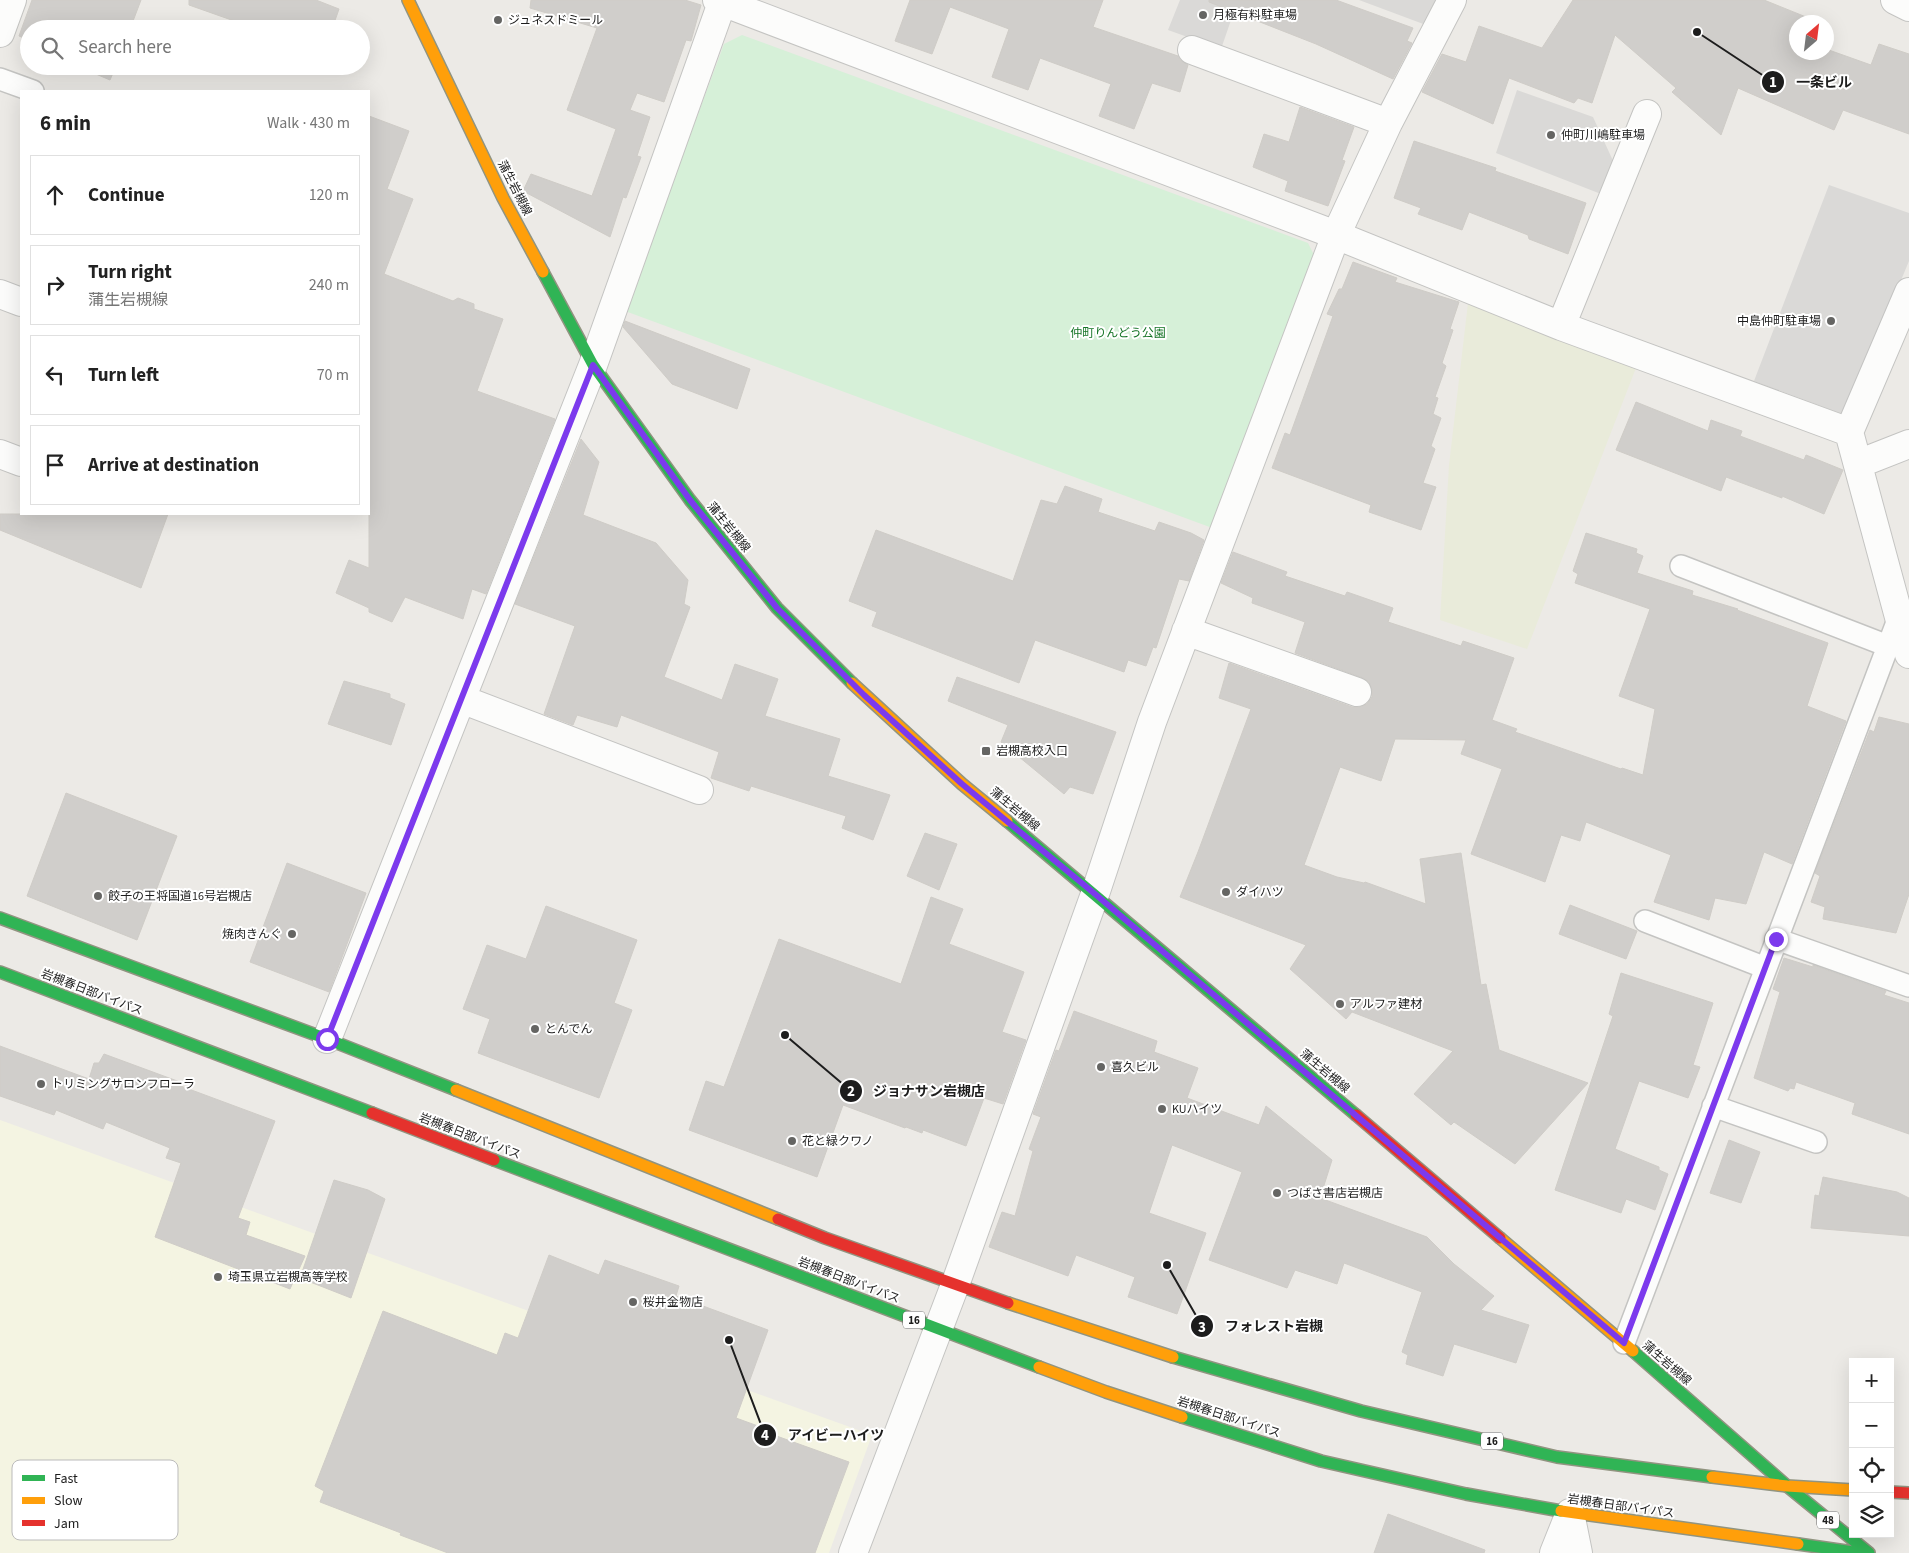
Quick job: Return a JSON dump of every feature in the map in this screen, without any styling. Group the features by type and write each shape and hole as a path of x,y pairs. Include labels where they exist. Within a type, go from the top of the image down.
{"main road":[{"name":"蒲生岩槻線","path":"408,0 504,198 593,365 690,500 777,608 864,695 962,784 1095,894 1624,1343 1787,1486"},
{"name":"16","path":"0,918 327,1039 825,1238 955,1285 1203,1367 1361,1411 1557,1457 1787,1486 1849,1490"},
{"name":"岩槻春日部バイパス","path":"0,972 1106,1392 1322,1461 1466,1494 1570,1514 1860,1553"},
{"name":"48","path":"1787,1486 1869,1553"},
{"path":"1894,1492 1909,1493"}],"street":[{"path":"0,33 12,0"},
{"path":"853,1553 955,1285 1095,894 1152,722 1336,235 1388,122 1452,0"},
{"path":"1895,0 1909,8"},
{"path":"327,1039 593,365 721,1 1336,235 1561,326 1849,432"},
{"path":"1192,50 1388,122"},
{"path":"1561,326 1647,114"},
{"path":"1899,650 1899,617 1849,432 1909,292"},
{"path":"0,294 20,302"},
{"path":"1858,464 1909,444"},
{"path":"0,454 20,462"},
{"path":"1186,631 1357,692"},
{"path":"461,699 699,790"},
{"path":"1554,1553 1570,1514"},
{"path":"1570,1514 1578,1553"}],"lane":[{"path":"0,79 30,90"},
{"path":"1624,1343 1776,939 1899,650 1681,566"},
{"path":"1645,921 1766,968"},
{"path":"1776,939 1909,986"},
{"path":"1713,1106 1816,1142"}],"shaded area":[{"name":"月極有料駐車場","path":"1180,0 1238,0 1221,49 1168,30"},
{"path":"1359,0 1439,0 1426,25"},
{"name":"仲町川嶋駐車場","path":"1517,90 1593,117 1614,163 1601,194 1496,153"},
{"name":"中島仲町駐車場","path":"1829,185 1909,213 1909,261 1845,415 1754,381"},
{"path":"1468,303 1636,368 1527,649 1440,620 1449,465"},
{"name":"埼玉県立岩槻高等学校","path":"0,1120 872,1435 829,1553 0,1553"}],"green space":[{"name":"仲町りんどう公園","path":"742,35 1308,243 1315,257 1215,529 625,311 724,44"}],"building":[{"path":"32,0 141,0 133,20 25,20"},
{"path":"189,0 316,0 339,9 335,20 232,20 189,5"},
{"path":"531,0 685,0 701,5 691,41 686,40 664,102 637,93 630,110 650,117 637,156 641,157 626,198 623,197 610,237 523,191 531,174 592,196 616,129 567,110 597,28 530,8"},
{"path":"910,0 1103,0 1093,27 1178,56 1180,60 1188,65 1180,92 1152,83 1134,129 1099,116 1111,84 1040,58 1028,90 992,77 1009,29 950,7 932,54 895,41"},
{"path":"1209,0 1336,0 1413,28 1407,41 1412,43 1393,79 1316,44 1209,2"},
{"path":"1573,0 1764,0 1801,15 1789,15 1789,60 1834,60 1834,52 1871,65 1879,44 1909,54 1909,134 1843,110 1834,130 1738,88 1721,135 1672,92 1676,88 1615,35 1592,103 1578,98 1574,103 1509,78 1493,124 1422,92 1442,54 1466,62 1479,26 1542,48"},
{"path":"98,75 112,75 110,80"},
{"path":"1300,107 1354,127 1342,160 1345,161 1328,206 1285,191 1288,181 1253,167 1264,134 1289,142"},
{"path":"370,116 409,131 387,189 413,199 384,274 453,301 458,298 474,304 474,309 503,319 477,391 555,419 486,594 472,589 463,619 405,597 392,622 369,612 369,608 336,593 349,560 369,568"},
{"path":"1414,141 1496,168 1495,171 1586,203 1568,254 1529,239 1528,235 1469,212 1462,230 1418,214 1421,208 1394,198"},
{"path":"1353,262 1397,278 1395,282 1459,302 1450,329 1453,330 1442,363 1446,366 1435,397 1438,398 1433,414 1441,418 1431,446 1435,449 1423,483 1436,487 1421,530 1369,512 1371,505 1272,468 1285,433 1290,435 1333,316 1327,314 1339,289 1342,289"},
{"path":"625,321 750,369 737,409 672,384 623,327"},
{"path":"1636,402 1708,431 1711,420 1742,431 1740,436 1804,460 1806,455 1843,470 1824,514 1782,496 1782,498 1726,477 1721,491 1616,450"},
{"path":"581,439 599,462 583,515 656,543 688,580 684,604 690,607 664,677 722,700 735,664 778,679 765,716 840,739 828,776 890,795 873,840 842,828 846,816 751,786 749,791 711,778 719,752 621,715 617,727 577,715 573,725 544,714 575,626 515,604"},
{"path":"1065,486 1102,499 1098,512 1155,531 1159,522 1191,533 1204,540 1189,581 1179,579 1156,648 1153,647 1146,666 1128,660 1124,672 1035,640 1019,683 872,626 877,612 849,601 876,530 1013,581 1041,500 1057,504"},
{"path":"0,514 168,515 141,588 0,530"},
{"path":"1586,533 1637,549 1636,553 1643,556 1637,573 1693,591 1692,595 1738,609 1828,643 1807,706 1846,721 1792,864 1764,852 1746,904 1715,898 1709,920 1654,902 1671,855 1586,822 1580,841 1561,835 1545,882 1471,854 1502,769 1461,754 1466,740 1395,739 1381,781 1340,767 1304,865 1337,877 1365,882 1426,904 1420,859 1461,853 1481,985 1486,984 1499,1050 1588,1083 1515,1164 1454,1122 1451,1125 1414,1094 1453,1051 1352,1012 1346,1019 1290,969 1306,945 1180,897 1251,709 1219,698 1229,663 1352,707 1367,704 1372,697 1369,682 1363,678 1295,653 1305,622 1252,603 1253,598 1221,583 1233,552 1287,572 1285,576 1345,596 1347,592 1393,608 1388,622 1461,646 1463,641 1514,658 1492,720 1517,729 1515,732 1643,775 1655,709 1619,696 1650,609 1575,583 1578,574 1573,571"},
{"path":"957,677 1116,732 1093,794 1070,787 1064,794 1001,742 1008,725 948,701"},
{"path":"344,681 390,694 390,698 405,704 391,745 328,724"},
{"path":"1879,717 1909,724 1909,894 1896,933 1823,919 1825,907 1811,902 1820,876 1815,873 1870,730 1874,732"},
{"path":"66,793 177,836 137,940 27,896"},
{"path":"925,833 957,844 939,890 907,876"},
{"path":"287,863 366,893 329,992 250,962"},
{"path":"931,897 963,909 949,944 1024,972 1002,1032 1026,1040 1003,1104 984,1098 966,1146 923,1130 922,1133 905,1128 843,1105 817,1177 689,1130 706,1081 724,1087 779,939 901,984"},
{"path":"1570,905 1637,931 1626,959 1559,934"},
{"path":"546,906 637,940 614,1003 632,1010 599,1098 478,1053 490,1019 463,1009 487,945 526,959"},
{"path":"1784,958 1813,967 1813,965 1886,991 1884,995 1909,1003 1909,1134 1852,1114 1855,1103 1796,1082 1794,1089 1790,1088 1788,1091 1754,1078 1780,992 1773,989"},
{"path":"1621,973 1713,1003 1693,1065 1700,1067 1688,1098 1639,1081 1615,1149 1659,1167 1659,1170 1668,1174 1655,1210 1626,1199 1621,1213 1555,1190 1613,1016 1609,1014"},
{"path":"1074,1011 1157,1041 1154,1052 1198,1068 1187,1098 1259,1125 1266,1106 1332,1160 1320,1198 1427,1237 1454,1264 1494,1296 1481,1310 1529,1325 1516,1363 1454,1344 1443,1376 1406,1364 1408,1355 1402,1352 1422,1292 1344,1263 1337,1284 1295,1270 1287,1288 1209,1260 1242,1172 1172,1145 1149,1213 1206,1233 1177,1314 1128,1297 1135,1277 1076,1255 1068,1276 989,1247 1002,1212 1015,1216 1033,1151 1029,1149 1041,1117 1033,1114 1056,1050 1059,1051"},
{"path":"0,1046 89,1079 94,1063 99,1063 104,1054 180,1082 178,1085 275,1121 238,1218 250,1222 246,1235 305,1256 290,1289 155,1237 181,1163 166,1158 170,1148 106,1122 103,1129 56,1110 54,1115 0,1096"},
{"path":"1729,1140 1760,1152 1741,1203 1710,1193"},
{"path":"1823,1177 1897,1192 1909,1198 1909,1236 1811,1228 1815,1195 1819,1196"},
{"path":"334,1180 368,1190 385,1199 351,1298 300,1278"},
{"path":"549,1255 599,1275 605,1260 679,1286 676,1296 768,1330 736,1418 758,1426 757,1429 849,1462 815,1553 448,1553 320,1502 324,1491 315,1486 383,1311 497,1355 505,1333 518,1338"},
{"path":"1388,1514 1485,1550 1484,1553 1374,1553"}],"traffic: fast":[{"path":"543,272 593,365 690,500 777,608 852,683"},
{"path":"1007,821 1356,1115"},
{"path":"0,918 327,1039 456,1090"},
{"path":"0,972 372,1113"},
{"path":"494,1160 1039,1367"},
{"path":"1633,1351 1787,1486"},
{"path":"1173,1357 1361,1411 1557,1457 1712,1477"},
{"path":"1182,1417 1321,1461 1466,1494 1561,1511"},
{"path":"1787,1486 1869,1553"},
{"path":"1798,1544 1860,1553"}],"traffic: slow":[{"path":"408,0 503,198 543,272"},
{"path":"852,683 962,784 1007,821"},
{"path":"456,1090 778,1219"},
{"path":"1500,1238 1633,1351"},
{"path":"1008,1303 1173,1357"},
{"path":"1039,1367 1182,1417"},
{"path":"1712,1477 1787,1486 1849,1490"},
{"path":"1561,1511 1798,1544"}],"traffic: jam":[{"path":"372,1113 494,1160"},
{"path":"1356,1115 1500,1238"},
{"path":"778,1219 825,1238 1008,1303"},
{"path":"1894,1492 1909,1493"}],"place":[{"name":"月極有料駐車場","path":"1203,15"},
{"name":"ジュネスドミール","path":"498,20"},
{"name":"一条ビル","path":"1697,32"},
{"name":"仲町川嶋駐車場","path":"1551,135"},
{"name":"中島仲町駐車場","path":"1831,321"},
{"name":"岩槻高校入口","path":"986,751"},
{"name":"ダイハツ","path":"1226,892"},
{"name":"餃子の王将国道16号岩槻店","path":"98,896"},
{"name":"焼肉きんぐ","path":"292,934"},
{"name":"アルファ建材","path":"1340,1004"},
{"name":"とんでん","path":"535,1029"},
{"name":"ジョナサン岩槻店","path":"785,1035"},
{"name":"喜久ビル","path":"1101,1067"},
{"name":"トリミングサロンフローラ","path":"41,1084"},
{"name":"KUハイツ","path":"1162,1109"},
{"name":"花と緑クワノ","path":"792,1141"},
{"name":"つばさ書店岩槻店","path":"1277,1193"},
{"name":"フォレスト岩槻","path":"1167,1265"},
{"name":"埼玉県立岩槻高等学校","path":"218,1277"},
{"name":"桜井金物店","path":"633,1302"},
{"name":"アイビーハイツ","path":"729,1340"}],"route":[{"path":"327,1039 593,365 690,500 777,608 864,695 962,784 1095,894 1624,1343 1776,939"}]}
